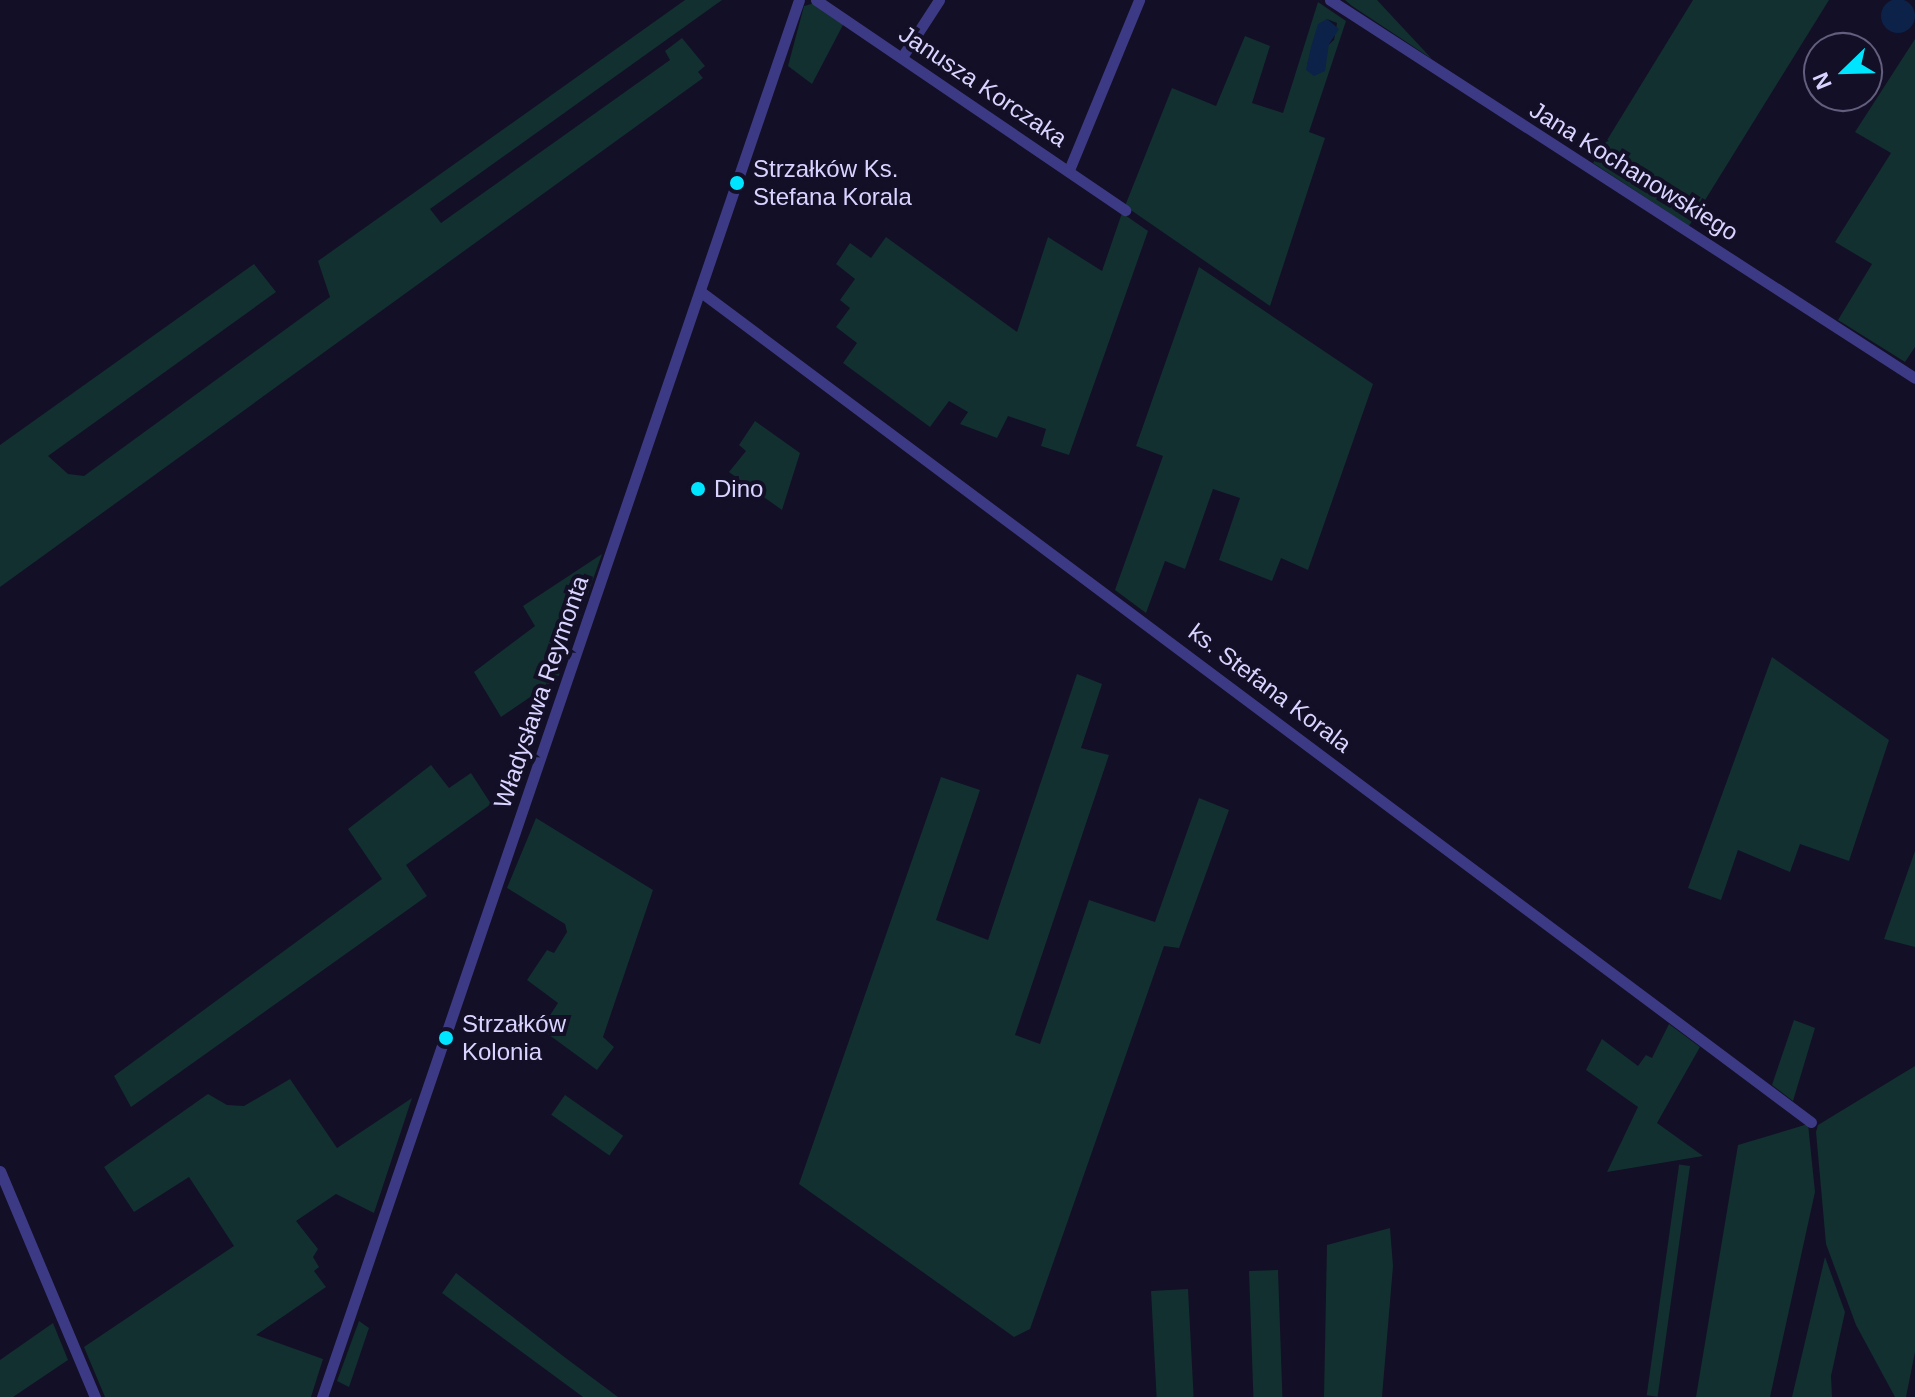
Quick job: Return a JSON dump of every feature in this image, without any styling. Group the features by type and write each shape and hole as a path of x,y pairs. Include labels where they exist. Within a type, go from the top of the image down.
{"street":[{"name":"Władysława Reymonta","path":"322,1397 799,0"},
{"name":"Janusza Korczaka","path":"816,0 1125,210"},
{"path":"902,57 939,0"},
{"path":"1069,170 1139,0"},
{"name":"Jana Kochanowskiego","path":"1330,0 1915,378"},
{"name":"ks. Stefana Korala","path":"701,292 1811,1122"},
{"path":"0,1171 95,1397"}],"green space":[{"path":"685,0 722,0 430,209 441,223 670,60 665,51 682,38 705,66 698,72 703,78 0,587 0,445 254,264 276,292 48,456 68,474 84,476 330,297 318,261"},
{"path":"1345,0 1377,0 1432,59 1352,6"},
{"path":"1693,0 1829,0 1809,32 1803,32 1803,42 1689,226 1593,163"},
{"path":"1318,2 1346,21 1309,132 1325,138 1270,306 1125,206 1172,88 1216,106 1245,36 1270,46 1252,103 1283,113","holes":["1327,19 1337,23 1334,40 1307,64"]},
{"path":"815,3 844,23 812,84 788,66 804,6"},
{"path":"1915,39 1915,347 1905,362 1838,320 1872,264 1835,242 1891,153 1855,132 1868,112 1883,112 1883,89"},
{"path":"1122,213 1148,231 1069,455 1041,446 1046,429 1008,416 997,438 960,424 968,412 949,401 930,427 843,363 857,343 836,327 850,308 840,300 855,279 836,264 850,243 871,258 886,237 1017,332 1048,237 1102,271"},
{"path":"1199,267 1373,384 1308,570 1281,558 1272,581 1219,560 1240,498 1213,489 1185,569 1165,561 1146,613 1115,590 1163,456 1136,446"},
{"path":"755,421 800,453 782,510 729,472 746,451 739,445"},
{"path":"602,554 558,678 501,717 474,672 535,626 523,606"},
{"path":"1772,657 1889,740 1849,861 1800,844 1790,872 1738,850 1721,900 1688,888"},
{"path":"1077,674 1102,684 1081,748 1109,755 1015,1035 1040,1044 1089,900 1155,922 1199,798 1229,810 1179,948 1164,946 1030,1329 1014,1337 799,1184 941,777 980,790 936,920 988,940"},
{"path":"431,765 449,788 471,773 491,804 406,865 427,896 131,1107 114,1076 382,879 348,829"},
{"path":"536,818 653,890 603,1037 614,1047 597,1070 541,1029 558,1003 527,980 547,950 554,953 567,932 565,924 507,888"},
{"path":"1915,851 1915,947 1884,939"},
{"path":"1794,1020 1815,1028 1793,1101 1772,1085"},
{"path":"1669,1024 1700,1047 1657,1123 1703,1156 1607,1172 1638,1107 1586,1070 1602,1039 1638,1066 1646,1055 1652,1058"},
{"path":"1915,1066 1915,1352 1906,1397 1895,1397 1856,1325 1826,1244 1816,1132 1818,1125"},
{"path":"290,1079 337,1148 412,1098 374,1213 336,1194 296,1221 318,1249 313,1257 319,1267 314,1271 326,1287 256,1335 323,1359 311,1397 105,1397 84,1347 234,1246 189,1177 134,1212 104,1167 208,1094 227,1105 244,1106"},
{"path":"565,1095 623,1136 609,1155 551,1115"},
{"path":"1808,1124 1815,1192 1770,1397 1696,1397 1738,1145"},
{"path":"1679,1164 1690,1166 1658,1397 1647,1395"},
{"path":"1390,1228 1393,1266 1382,1397 1324,1397 1327,1245"},
{"path":"1825,1257 1845,1312 1831,1376 1832,1397 1792,1397"},
{"path":"1278,1270 1282,1397 1253,1397 1249,1271"},
{"path":"456,1273 618,1397 583,1397 442,1293"},
{"path":"1188,1289 1194,1397 1157,1397 1151,1291"},
{"path":"359,1321 369,1328 349,1387 337,1381"},
{"path":"53,1323 68,1360 13,1397 0,1397 0,1360"}],"water":[{"path":"1898,-1 1910,4 1915,16 1910,28 1898,33 1886,28 1881,16 1886,4"},
{"path":"1327,19 1339,29 1329,44 1325,71 1314,76 1306,70 1311,47 1318,24"}],"place":[{"name":"Strzałków Ks. Stefana Korala","path":"737,183"},
{"name":"Dino","path":"698,489"},
{"name":"Strzałków Kolonia","path":"446,1038"}]}
